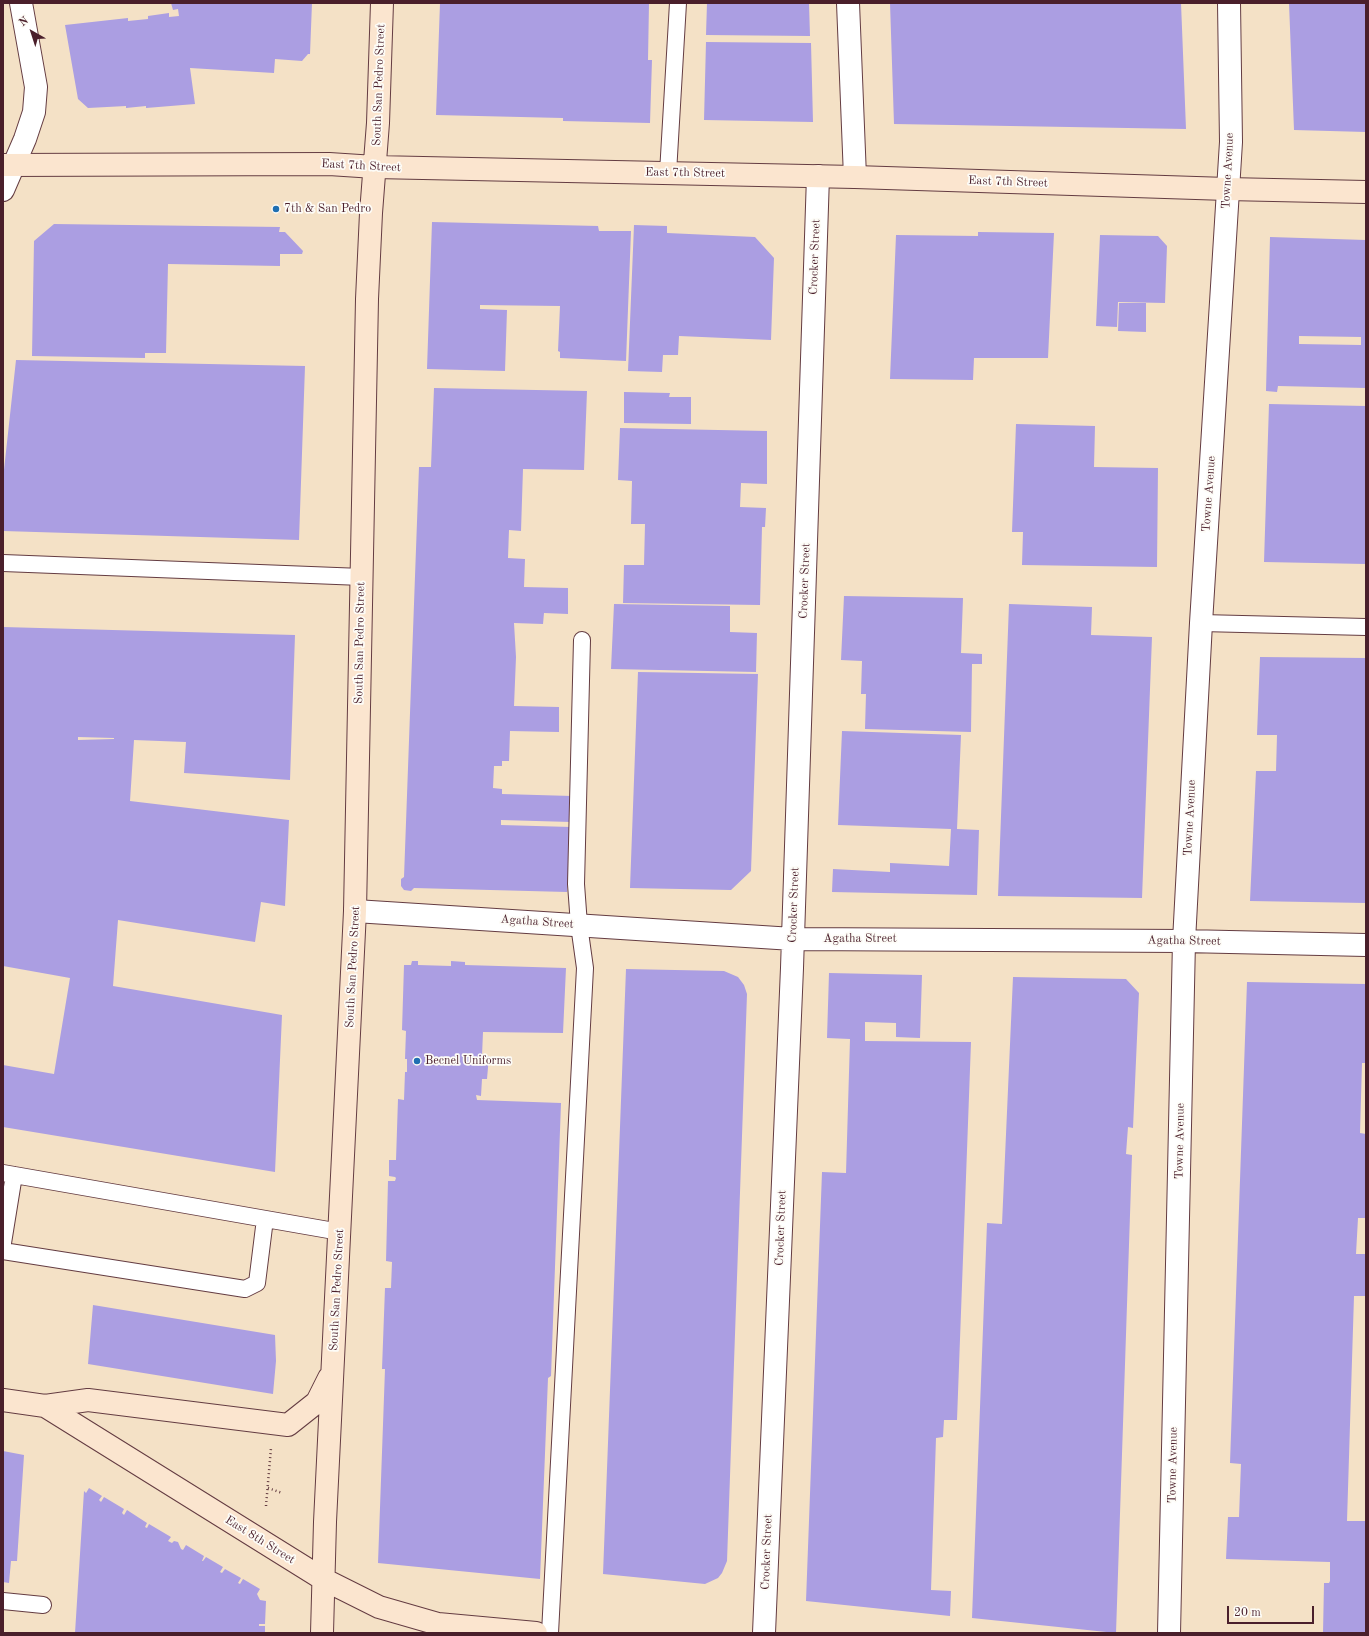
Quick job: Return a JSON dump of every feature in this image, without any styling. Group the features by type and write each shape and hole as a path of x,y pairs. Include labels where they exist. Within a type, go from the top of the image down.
{"main road":[{"name":"South San Pedro Street","path":"322,1633 322,1579 355,911 367,300 371,213 375,168 382,3"},
{"name":"East 7th Street","path":"8,166 329,164 375,168 818,176 1366,192"},
{"path":"45,1406 88,1400 288,1425 318,1402 333,1370"},
{"name":"East 8th Street","path":"3,1400 45,1406 322,1579 379,1607 438,1624 536,1633"}],"street":[{"path":"3,190 8,166 34,112 36,86 21,3"},
{"path":"848,3 855,177"},
{"name":"Towne Avenue","path":"1169,1633 1184,941 1201,623 1231,142 1229,3"},
{"name":"Crocker Street","path":"764,1633 793,939 818,176"},
{"name":"Agatha Street","path":"355,911 793,939 1184,941 1366,945"}],"lane":[{"path":"668,173 678,3"},
{"path":"3,563 362,577"},
{"path":"1201,623 1366,627"},
{"path":"550,1633 585,968 579,925 576,884 582,640"},
{"path":"3,1242 9,1174 340,1232"},
{"path":"3,1251 245,1289 257,1283 265,1219"},
{"path":"3,1601 43,1605"}],"path":[{"path":"266,1506 271,1444"},
{"path":"268,1488 282,1493"}],"building":[{"path":"171,3 312,3 310,54 308,54 302,61 275,59 274,73 190,68 195,104 146,108 146,106 126,108 126,106 88,108 78,99 65,25 128,18 128,21 148,19 148,16 169,13 169,17 179,16 178,9 173,10"},
{"path":"440,3 649,3 648,60 652,60 650,123 563,121 563,118 436,115"},
{"path":"707,3 809,3 810,36 706,35"},
{"path":"890,3 1181,3 1186,129 894,124"},
{"path":"1289,3 1366,3 1366,132 1294,130"},
{"path":"706,42 811,43 813,122 704,120"},
{"path":"432,222 598,226 599,231 631,231 626,361 560,358 560,352 558,351 560,306 480,305 480,309 507,310 505,371 427,369"},
{"path":"54,224 280,227 279,232 285,232 303,251 302,254 280,254 280,266 168,264 166,353 145,353 145,358 32,356 34,241"},
{"path":"634,225 667,226 667,233 755,237 774,258 771,340 679,336 678,355 663,355 662,372 628,371"},
{"path":"978,232 1054,233 1048,358 974,358 973,380 890,379 896,235 978,236"},
{"path":"1100,235 1158,236 1167,246 1165,303 1118,302 1117,327 1096,326"},
{"path":"1270,237 1366,240 1366,388 1278,386 1277,392 1266,391","holes":["1299,336 1361,337 1361,345 1299,344"]},
{"path":"1119,303 1146,303 1146,332 1118,331"},
{"path":"16,360 305,366 299,540 3,531 3,479"},
{"path":"434,388 587,391 584,470 523,469 521,531 509,530 508,558 525,559 524,587 568,588 568,614 544,613 543,624 514,623 516,657 514,706 559,707 559,732 510,731 509,761 502,761 502,766 494,766 493,788 502,789 502,794 572,796 571,822 501,820 501,825 571,827 567,892 414,888 411,891 404,890 401,886 401,879 404,877 419,467 431,467"},
{"path":"624,392 670,393 669,397 691,397 691,424 624,423"},
{"path":"1269,404 1366,406 1366,564 1264,562"},
{"path":"1016,424 1095,426 1094,467 1158,468 1157,567 1022,565 1023,532 1012,532"},
{"path":"620,428 767,431 767,484 741,483 740,507 766,508 765,527 762,527 760,605 623,603 624,565 644,565 645,524 631,524 632,481 618,480"},
{"path":"844,596 963,598 961,653 982,654 982,664 972,664 971,732 865,729 866,694 861,694 862,661 841,660"},
{"path":"614,604 730,606 730,632 757,633 756,672 611,669"},
{"path":"1009,604 1092,607 1091,635 1152,637 1142,898 998,896"},
{"path":"3,627 295,635 290,780 184,773 186,742 134,740 130,801 289,820 285,906 261,902 255,942 118,920 113,986 282,1015 275,1172 3,1127 3,1065 54,1074 70,978 3,966","holes":["78,737 114,739 78,740"]},
{"path":"1260,657 1366,658 1366,903 1250,901 1256,771 1276,771 1277,735 1257,735"},
{"path":"638,672 758,674 751,871 731,890 630,888"},
{"path":"842,731 961,735 957,829 979,830 977,895 832,892 833,869 890,872 890,863 949,866 951,829 838,825"},
{"path":"412,961 418,961 418,965 451,966 451,961 465,962 465,965 566,968 563,1033 483,1032 482,1056 489,1056 487,1079 482,1079 481,1096 476,1095 477,1100 561,1103 551,1376 548,1378 540,1579 378,1563 385,1369 382,1369 385,1288 391,1288 392,1262 386,1261 388,1181 395,1181 396,1178 389,1176 389,1160 396,1160 398,1099 404,1100 407,1059 405,1059 406,1031 402,1030 404,965 411,965"},
{"path":"626,969 724,971 738,977 744,985 747,994 727,1561 718,1578 705,1584 603,1574"},
{"path":"829,973 922,975 920,1038 896,1037 896,1023 865,1022 865,1041 971,1042 957,1420 944,1420 943,1437 936,1438 931,1590 951,1591 950,1616 806,1601 822,1172 846,1173 850,1039 827,1038"},
{"path":"1013,977 1126,979 1139,993 1133,1128 1128,1127 1126,1154 1132,1155 1116,1633 972,1618 987,1223 1002,1224"},
{"path":"1247,982 1366,984 1366,1063 1362,1063 1360,1133 1366,1134 1366,1218 1358,1218 1356,1254 1366,1254 1366,1296 1354,1296 1347,1521 1366,1521 1366,1633 1323,1633 1324,1583 1329,1583 1330,1581 1330,1562 1226,1559 1228,1517 1239,1517 1241,1464 1230,1463"},
{"path":"93,1305 275,1335 276,1361 273,1394 88,1364"},
{"path":"3,1451 24,1455 17,1561 11,1561 9,1583 3,1582"},
{"path":"89,1488 102,1496 99,1500 101,1502 104,1497 124,1509 122,1513 124,1515 127,1510 147,1523 145,1527 147,1528 149,1524 171,1537 168,1541 172,1543 174,1541 178,1542 181,1549 183,1550 186,1545 204,1556 202,1561 206,1557 223,1567 220,1572 222,1573 225,1569 241,1578 238,1583 240,1584 243,1579 260,1589 257,1594 260,1600 266,1601 265,1624 259,1624 259,1626 265,1626 265,1633 75,1633 84,1491 86,1493"}],"place":[{"name":"7th & San Pedro","path":"276,209"},
{"name":"Becnel Uniforms","path":"417,1061"}]}
